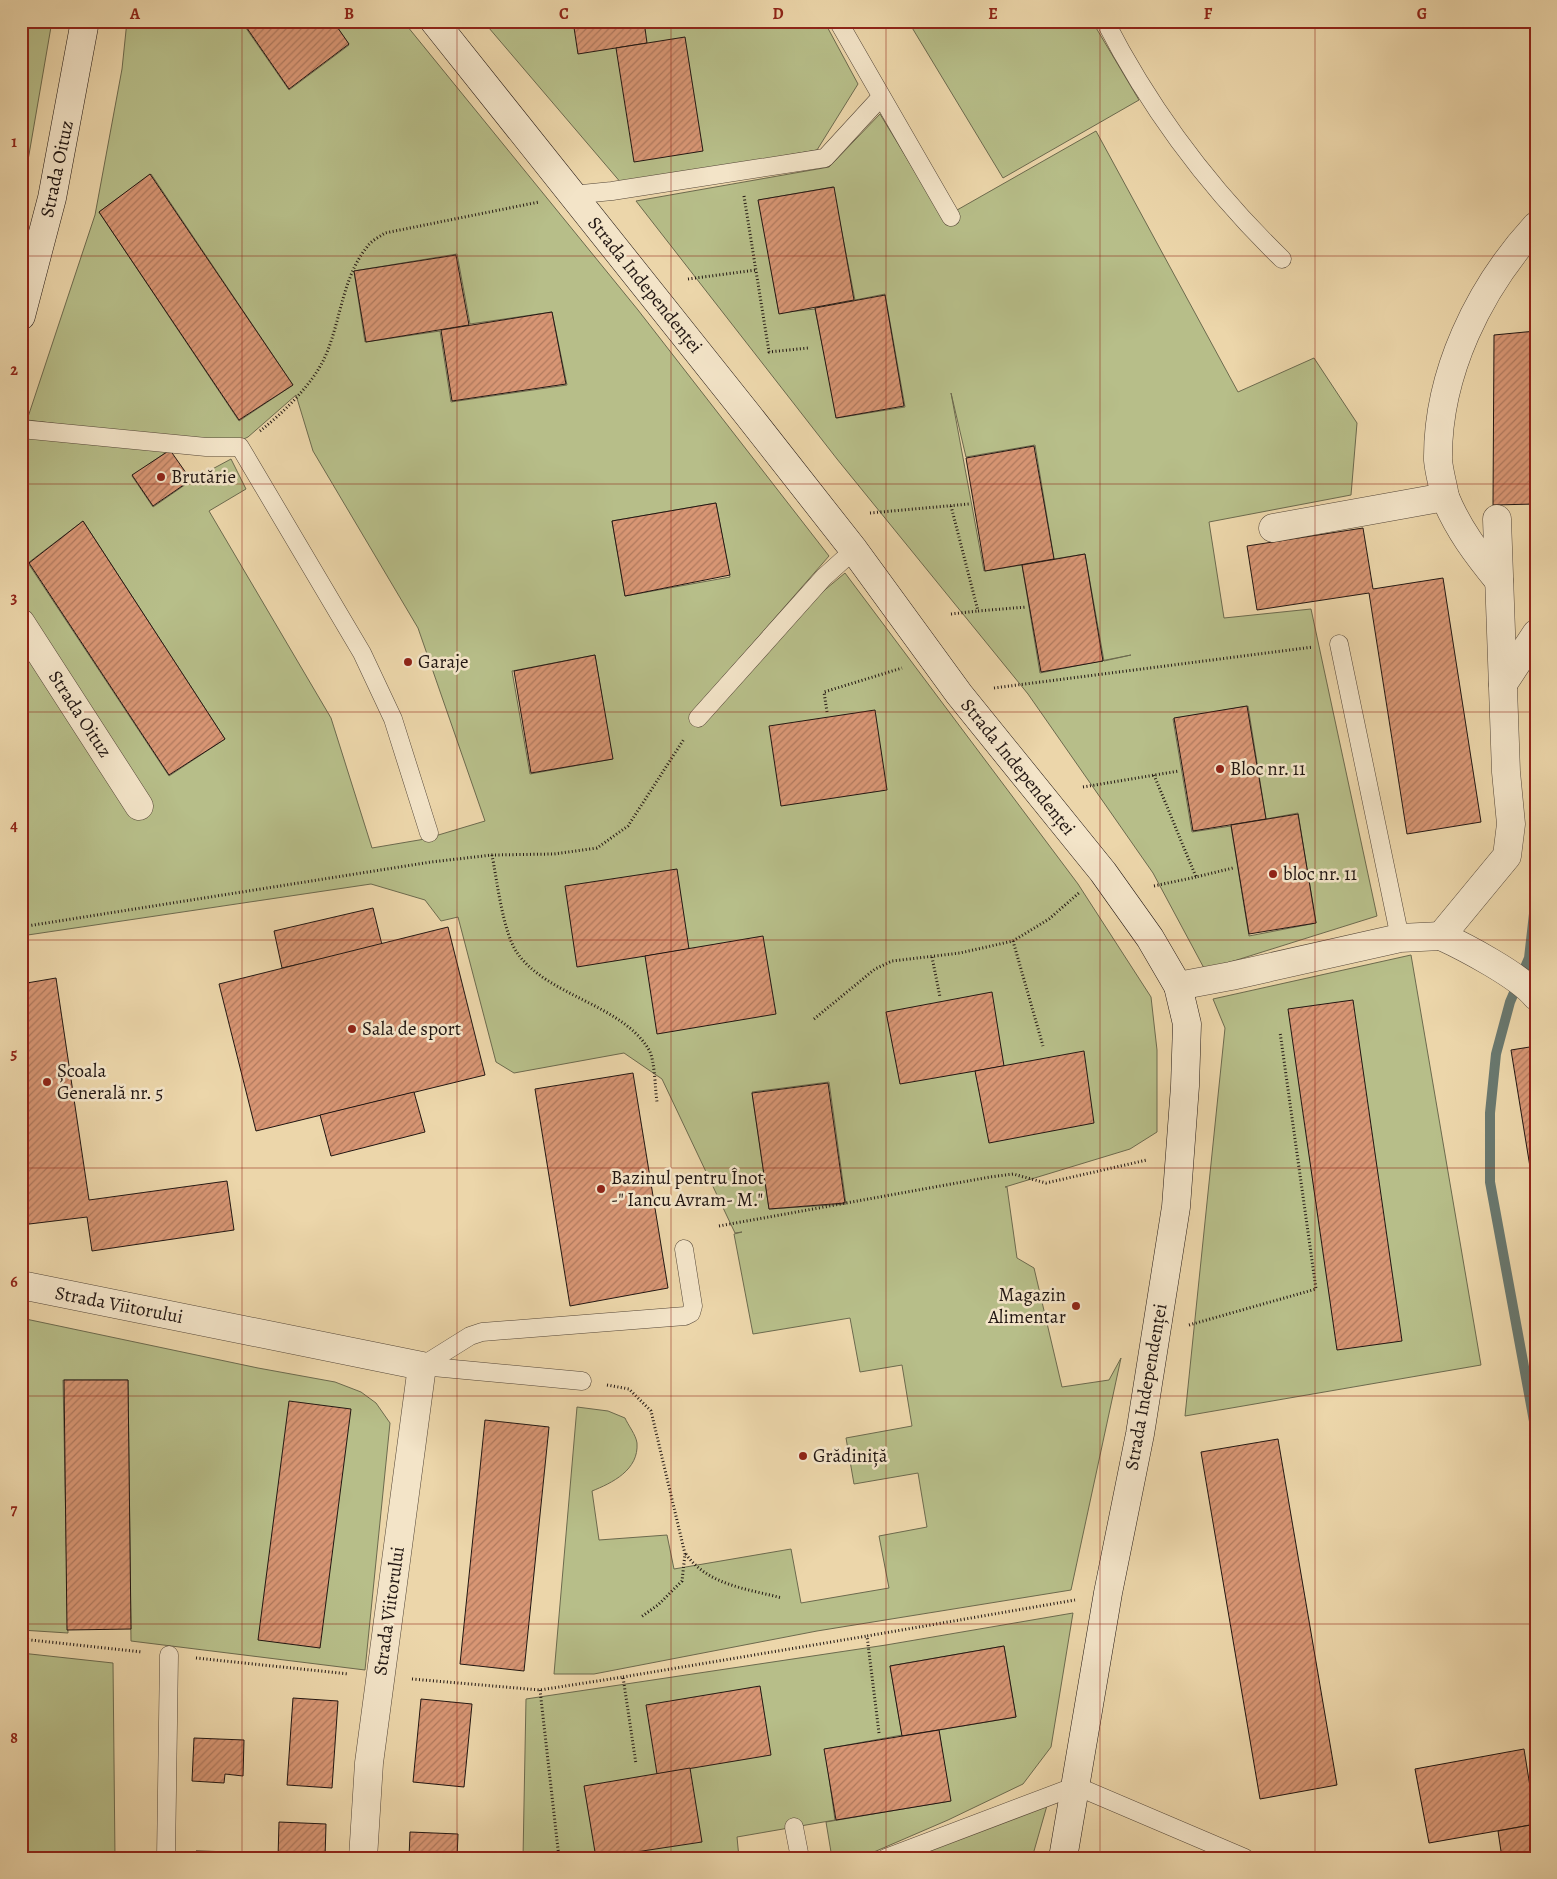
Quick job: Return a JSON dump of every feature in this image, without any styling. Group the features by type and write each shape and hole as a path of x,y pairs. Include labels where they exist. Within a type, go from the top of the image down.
{"street":[{"name":"Strada Oituz","path":"21,316 52,198 85,21"},
{"name":"Strada Independenței","path":"434,21 854,550 959,694 1103,872 1150,938 1178,986 1186,1024 1185,1086 1176,1207 1140,1434 1108,1593 1063,1858"},
{"path":"1499,581 1472,548 1454,519 1445,497 1438,461 1440,417 1449,377 1466,331 1486,294 1520,243 1536,226"},
{"path":"1273,528 1445,497"},
{"path":"1441,936 1507,856 1511,824 1506,772 1497,519"},
{"name":"Strada Oituz","path":"21,623 139,806"},
{"path":"1503,684 1536,634"},
{"path":"1178,986 1400,938 1441,936 1465,947 1500,968 1534,994"},
{"name":"Strada Viitorului","path":"21,1285 422,1366 369,1763 363,1858"}],"lane":[{"path":"838,21 951,217"},
{"path":"1105,21 1159,112 1222,195 1253,230 1282,258"},
{"path":"572,195 612,191 825,158 881,97"},
{"path":"21,429 206,448 240,448 362,653 393,719 429,833"},
{"path":"698,718 824,577 854,550"},
{"path":"1340,644 1400,938"},
{"path":"422,1366 470,1336 482,1332 675,1317 691,1313 693,1306 684,1249"},
{"name":"Strada Viitorului","path":"422,1366 582,1381"},
{"path":"166,1858 169,1655"},
{"path":"886,1858 1076,1786 1245,1858"},
{"path":"794,1827 800,1858"}],"path":[{"path":"240,448 276,418 307,384 324,359 335,332 352,269 368,245 385,233 572,195"},
{"path":"744,195 769,352 808,348"},
{"path":"688,279 756,270"},
{"path":"870,513 969,504"},
{"path":"951,506 978,611"},
{"path":"951,614 1026,607"},
{"path":"959,694 1077,676 1340,644"},
{"path":"827,712 824,692 909,666"},
{"path":"21,927 431,862 492,855 554,854 597,848 628,826 698,718"},
{"path":"1083,787 1179,771"},
{"path":"1154,774 1196,877"},
{"path":"492,855 508,931 517,953 540,976 622,1023 641,1040 650,1051 657,1102"},
{"path":"1154,886 1233,868"},
{"path":"814,1019 875,968 892,961 932,957 995,947 1013,942 1050,920 1103,872"},
{"path":"1013,942 1043,1046"},
{"path":"932,957 940,997"},
{"path":"1156,1331 1190,1324 1316,1289 1280,1032"},
{"path":"718,1226 1012,1174 1046,1183 1180,1152"},
{"path":"582,1381 629,1389 651,1411 685,1554 682,1581 677,1588 642,1616"},
{"path":"685,1554 694,1566 707,1576 782,1598"},
{"path":"21,1639 380,1676 540,1690 867,1636 1108,1593"},
{"path":"867,1636 879,1733"},
{"path":"623,1677 636,1764"},
{"path":"540,1690 559,1858"}],"green space":[{"path":"21,21 52,21 21,201"},
{"path":"127,21 241,21 289,90 349,45 333,21 403,21 638,310 829,556 690,715 814,599 845,573 1078,884 1151,997 1157,1050 1157,1132 1130,1149 1005,1187 1007,1187 1017,1258 1034,1268 1062,1387 1109,1380 1121,1358 1071,1590 817,1631 594,1674 554,1674 577,1407 608,1411 625,1418 634,1433 637,1443 634,1461 629,1468 608,1484 592,1491 599,1540 667,1535 674,1569 791,1549 801,1603 889,1588 879,1536 927,1527 918,1473 854,1484 846,1438 912,1426 902,1365 860,1372 850,1318 753,1334 734,1234 742,1232 735,1233 662,1079 624,1053 514,1073 496,1062 458,917 441,921 425,900 371,884 21,936 21,639 138,817 153,806 21,606 22,436 168,451 132,476 153,507 192,480 231,459 246,489 209,511 331,718 372,848 425,839 485,821 418,628 313,451 296,395 248,437 233,444 200,442 27,420 95,215 122,69","holes":["151,174 293,385 239,421 99,212","457,254 470,324 552,312 567,385 451,402 440,331 365,342 354,271","716,503 730,577 625,596 612,521","83,521 225,739 169,776 28,563","595,655 612,759 530,774 512,671","829,1082 846,1204 769,1209 752,1092"]},
{"path":"483,21 824,21 858,84 817,150 622,184"},
{"path":"908,21 1092,21 1139,100 1003,178"},
{"path":"880,114 943,218 1096,131 1238,392 1314,358 1357,423 1351,495 1209,522 1224,618 1311,609 1377,916 1205,970 1153,873 1028,694 837,459 636,201 829,167","holes":["833,187 855,300 885,294 905,407 837,418 815,309 779,313 759,200","951,393 966,457 1035,445 1054,559 1085,554 1104,660 1040,673 1022,565 984,571","1248,706 1266,819 1298,813 1316,923 1249,936 1231,826 1192,832 1173,719"]},
{"path":"1411,955 1481,1365 1185,1416 1225,1028 1213,999"},
{"path":"21,1318 258,1368 335,1382 361,1392 376,1403 390,1423 365,1670 131,1641 128,1380 63,1380 68,1633 21,1630"},
{"path":"1073,1613 1051,1747 1023,1784 948,1820 860,1858 832,1858 826,1822 950,1801 939,1730 1016,1717 1004,1646 890,1666 902,1735 825,1749 835,1820 737,1837 739,1858 523,1858 526,1699 886,1645"},
{"path":"21,1653 113,1663 115,1858 21,1858"},
{"path":"1048,1802 1032,1858 899,1858"}],"building":[{"path":"242,21 333,21 349,44 289,89"},
{"path":"573,21 644,21 647,43 578,54"},
{"path":"685,37 703,151 634,162 616,48"},
{"path":"1536,100 1536,113 1529,107"},
{"path":"150,174 293,385 239,420 99,212"},
{"path":"834,187 854,300 779,314 758,200"},
{"path":"456,255 469,325 366,342 354,271"},
{"path":"885,295 904,406 836,418 815,308"},
{"path":"552,312 566,384 452,401 441,330"},
{"path":"1536,331 1536,504 1493,505 1494,335"},
{"path":"1034,446 1054,559 985,571 966,458"},
{"name":"Brutărie","path":"170,450 191,480 153,506 132,475"},
{"path":"716,503 730,575 625,596 612,521"},
{"path":"83,521 225,739 169,775 29,563"},
{"path":"1363,528 1373,589 1443,578 1481,822 1407,834 1369,593 1257,610 1247,546"},
{"path":"1085,554 1103,661 1041,672 1022,565"},
{"path":"595,655 613,759 531,773 514,671"},
{"name":"Bloc nr. 11","path":"1247,706 1266,819 1193,831 1174,718"},
{"path":"875,710 887,790 781,806 769,726"},
{"name":"bloc nr. 11","path":"1298,814 1316,923 1249,934 1231,825"},
{"path":"677,869 689,949 577,967 565,886"},
{"path":"373,908 382,945 282,968 274,931"},
{"name":"Sala de sport","path":"448,927 485,1075 256,1131 219,984"},
{"path":"763,936 776,1014 657,1034 645,956"},
{"name":"Școala Generală nr. 5","path":"56,978 89,1200 227,1181 234,1230 92,1251 87,1217 21,1225 21,984"},
{"path":"992,992 1004,1066 900,1084 886,1012"},
{"path":"1353,1000 1402,1341 1337,1350 1288,1009"},
{"path":"1536,1046 1536,1204 1511,1050"},
{"path":"1084,1051 1094,1123 989,1143 975,1071"},
{"name":"Bazinul pentru Înot -\" Iancu Avram- M.\"","path":"633,1073 668,1288 570,1306 535,1089"},
{"path":"828,1083 845,1203 769,1209 752,1093"},
{"path":"414,1092 425,1132 331,1156 320,1115"},
{"path":"64,1380 128,1380 131,1629 67,1630"},
{"path":"289,1401 351,1409 320,1648 258,1640"},
{"path":"485,1420 549,1427 524,1671 460,1664"},
{"path":"1278,1439 1337,1785 1260,1799 1201,1452"},
{"path":"1004,1646 1016,1717 902,1736 890,1666"},
{"path":"760,1686 771,1755 657,1774 646,1705"},
{"path":"293,1698 338,1701 332,1788 287,1785"},
{"path":"421,1699 472,1704 464,1787 413,1782"},
{"path":"939,1730 951,1801 836,1820 824,1749"},
{"path":"194,1738 244,1740 243,1776 225,1774 224,1783 192,1781"},
{"path":"1524,1749 1536,1824 1429,1843 1415,1769"},
{"path":"690,1768 702,1842 596,1858 584,1786"},
{"path":"279,1822 326,1824 325,1858 278,1858"},
{"path":"1536,1824 1536,1858 1502,1858 1498,1831"},
{"path":"410,1832 458,1834 457,1858 409,1858"},
{"path":"196,1851 236,1852 236,1858 196,1858"}],"waterway":[{"path":"1536,896 1529,958 1510,1002 1496,1054 1490,1113 1490,1182 1536,1432"}],"place":[{"name":"Brutărie","path":"161,477"},
{"name":"Garaje","path":"408,662"},
{"name":"Bloc nr. 11","path":"1220,769"},
{"name":"bloc nr. 11","path":"1273,874"},
{"name":"Sala de sport","path":"352,1029"},
{"name":"Școala Generală nr. 5","path":"47,1082"},
{"name":"Bazinul pentru Înot -\" Iancu Avram- M.\"","path":"601,1189"},
{"name":"Magazin Alimentar","path":"1076,1306"},
{"name":"Grădiniță","path":"803,1456"}]}
